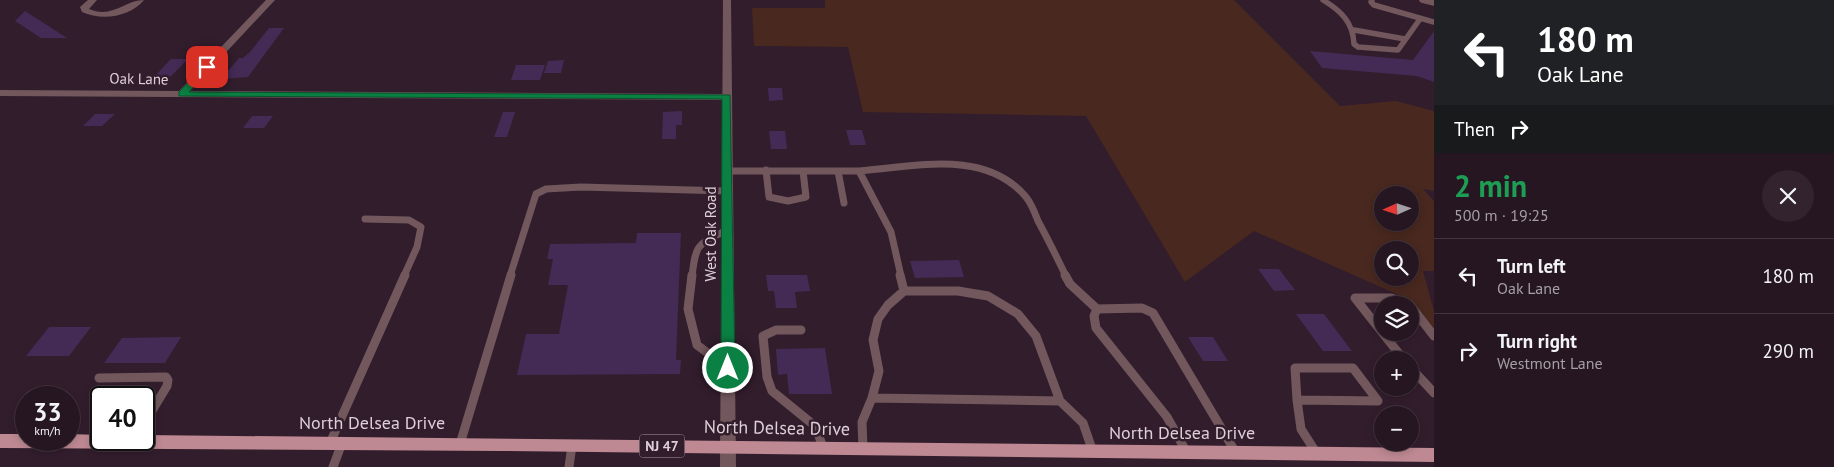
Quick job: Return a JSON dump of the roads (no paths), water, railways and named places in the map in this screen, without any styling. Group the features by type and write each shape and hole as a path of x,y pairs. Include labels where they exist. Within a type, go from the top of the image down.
{"main road":[{"name":"North Delsea Drive","path":"0,441 90,441"},
{"name":"North Delsea Drive","path":"155,441 1434,455"}],"street":[{"path":"93,0 84,7 85,10 103,14 129,8 140,0"},
{"path":"182,94 271,0"},
{"name":"West Oak Road","path":"728,0 728,467"},
{"name":"Oak Lane","path":"0,93 727,97"}],"lane":[{"path":"1323,0 1333,6 1351,23 1354,30 1354,44 1358,47 1398,50 1420,18"},
{"path":"1372,0 1371,2 1374,5 1434,22"},
{"path":"1422,0 1434,3"},
{"path":"1354,30 1405,39"},
{"path":"727,171 859,171 957,164 983,168 1005,177 1018,187 1027,198 1070,284 1097,309 1142,308 1154,313 1236,453"},
{"path":"766,170 769,197 773,200 801,200 806,197 803,171"},
{"path":"838,171 844,203"},
{"path":"859,171 891,232 904,291"},
{"path":"460,444 536,194 546,189 580,186 727,191"},
{"path":"333,467 336,443 417,247 421,227 409,220 364,219"},
{"path":"728,230 705,241 695,251 688,309 697,345 728,368"},
{"path":"863,449 862,422 872,398 879,371 873,340 878,319 888,305 904,291 958,291 988,296 1018,314 1036,336 1060,401 1083,423 1093,452"},
{"path":"1397,351 1355,298 1391,298 1410,305 1434,336"},
{"path":"1097,309 1094,316 1096,328 1158,404 1187,453"},
{"path":"801,330 774,330 767,332 763,336 766,377 772,390 815,426 823,448"},
{"path":"1297,400 1378,401 1353,368 1295,368 1297,400 1301,429 1317,454"},
{"path":"99,378 166,377 168,380 166,386 155,405"},
{"path":"1419,378 1434,393"},
{"path":"872,398 1060,401"},
{"path":"569,467 572,445"}]}
